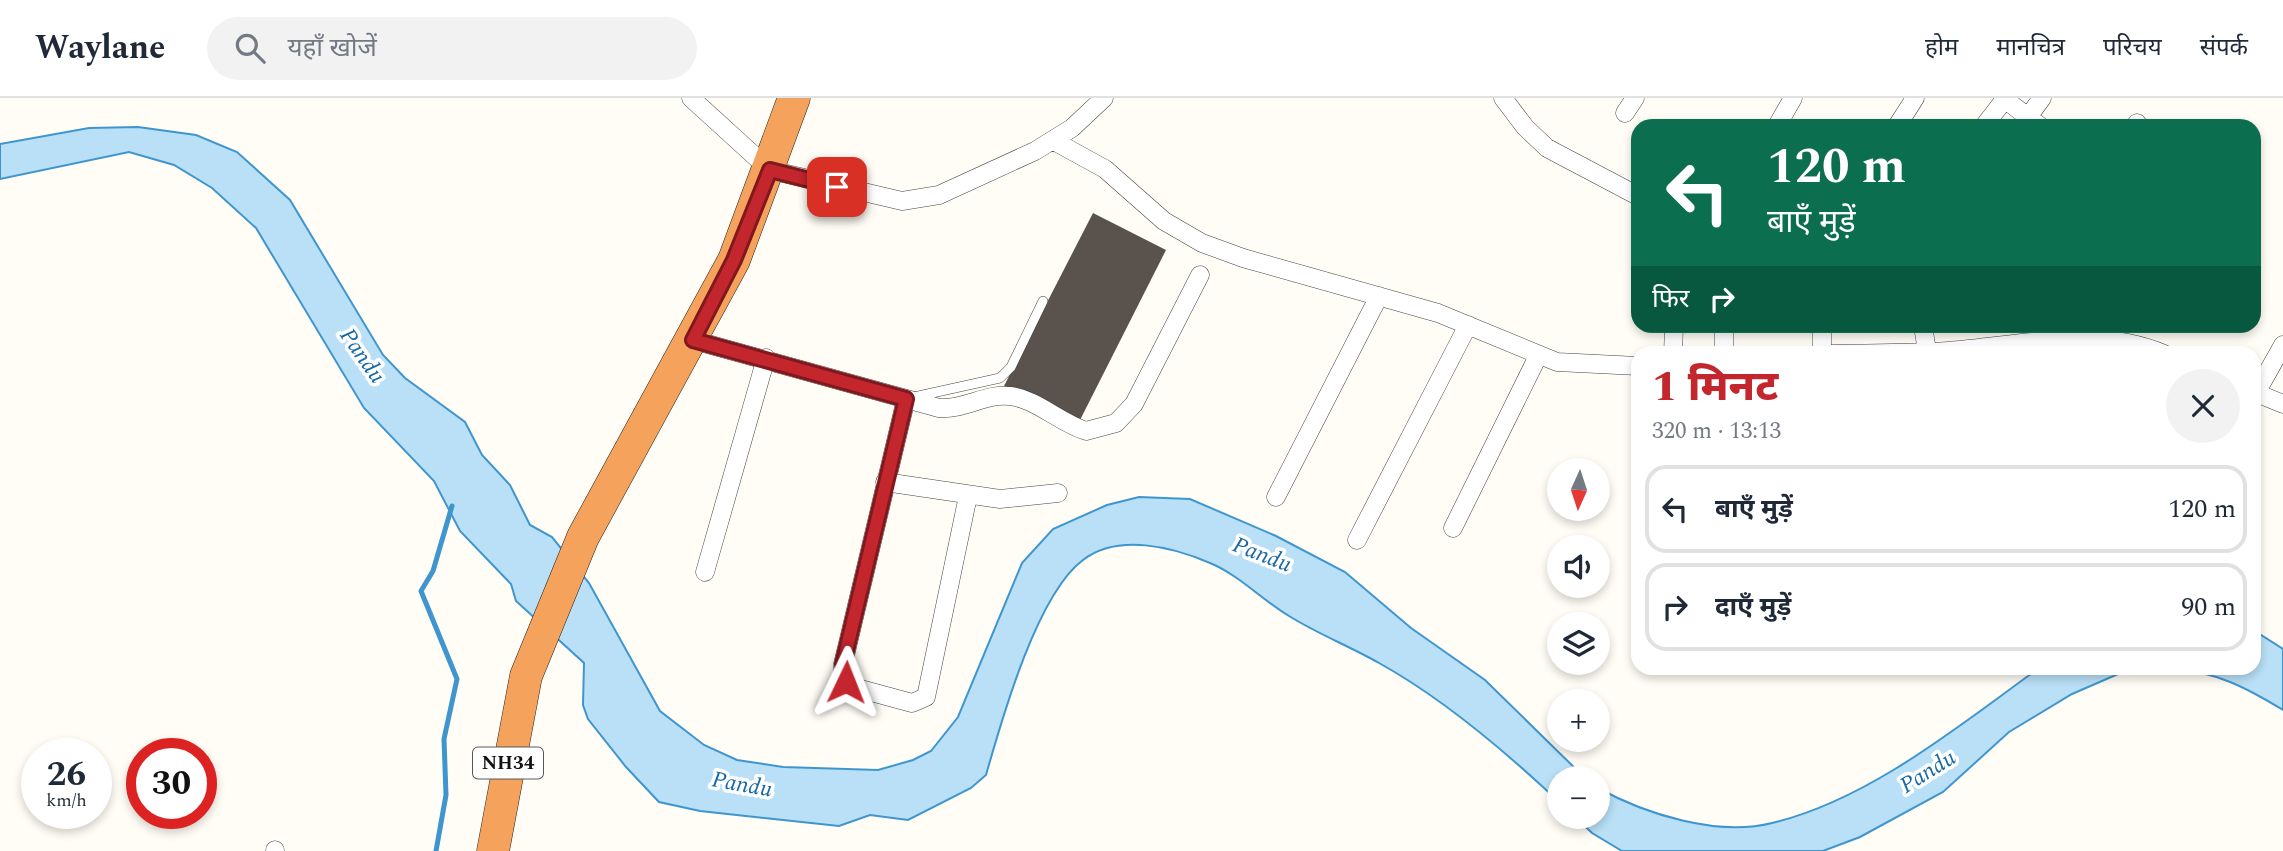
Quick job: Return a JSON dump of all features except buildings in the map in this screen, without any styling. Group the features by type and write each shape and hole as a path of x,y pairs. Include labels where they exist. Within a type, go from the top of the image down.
{"highway":[{"name":"NH34","path":"493,851 526,676 583,537 693,340 734,260 770,170 794,98"}],"street":[{"path":"691,98 770,170 881,198 920,200 1054,141 1104,98"},
{"path":"1503,98 1525,127 1547,148 1631,193"},
{"path":"1625,113 1635,98"},
{"path":"1901,119 1915,98"},
{"path":"2035,119 2042,98"},
{"path":"1989,119 2004,99 2031,119"},
{"path":"1780,119 1788,100"},
{"path":"1054,141 1105,169 1164,221 1202,243 1438,313 1538,356 1572,365 1631,366"},
{"path":"693,340 949,409 992,397 1012,396 1086,431 1116,423 1134,404 1200,275"},
{"path":"1276,497 1379,296"},
{"path":"1357,540 1468,325"},
{"path":"2036,346 2080,339 2129,346"},
{"path":"2261,383 2283,345"},
{"path":"1453,528 1538,356"},
{"path":"705,572 766,358"},
{"path":"2261,395 2283,404"},
{"path":"906,399 843,675 853,687 912,704 926,697 968,496"},
{"path":"886,482 968,496 1023,499 1058,493"}],"lane":[{"path":"906,399 1000,378 1011,367 1043,301"}],"water":[{"name":"Pandu","path":"138,127 196,135 237,152 290,200 383,355 405,378 465,422 482,455 510,485 530,525 552,537 589,583 660,711 704,745 737,760 783,767 878,770 913,760 931,751 958,717 1022,563 1053,529 1107,505 1139,497 1190,499 1276,536 1345,572 1411,628 1485,680 1547,741 1547,752 1558,752 1573,766 1547,766 1547,791 1495,745 1427,693 1379,663 1289,616 1221,568 1163,548 1129,545 1112,547 1083,560 1066,577 1051,600 1023,659 986,775 971,788 908,820 870,815 839,826 700,811 659,802 626,767 588,719 583,705 584,663 516,601 511,584 460,531 434,481 364,408 256,228 212,188 174,165 129,152 0,179 0,144 89,128"},
{"path":"2261,635 2283,649 2283,710 2257,695 2210,675 2261,675"},
{"name":"Pandu","path":"2029,675 2116,675 2072,694 2009,732 1943,792 1860,837 1823,851 1622,851 1588,829 1610,829 1610,794 1659,814 1706,825 1751,827 1772,823 1844,797 1912,758"}],"waterway":[{"path":"436,851 446,795 444,739 457,679 421,591 433,571 452,506"}],"route":[{"path":"837,187 770,170 734,260 693,340 766,358 906,399 843,664 846,682"}]}
